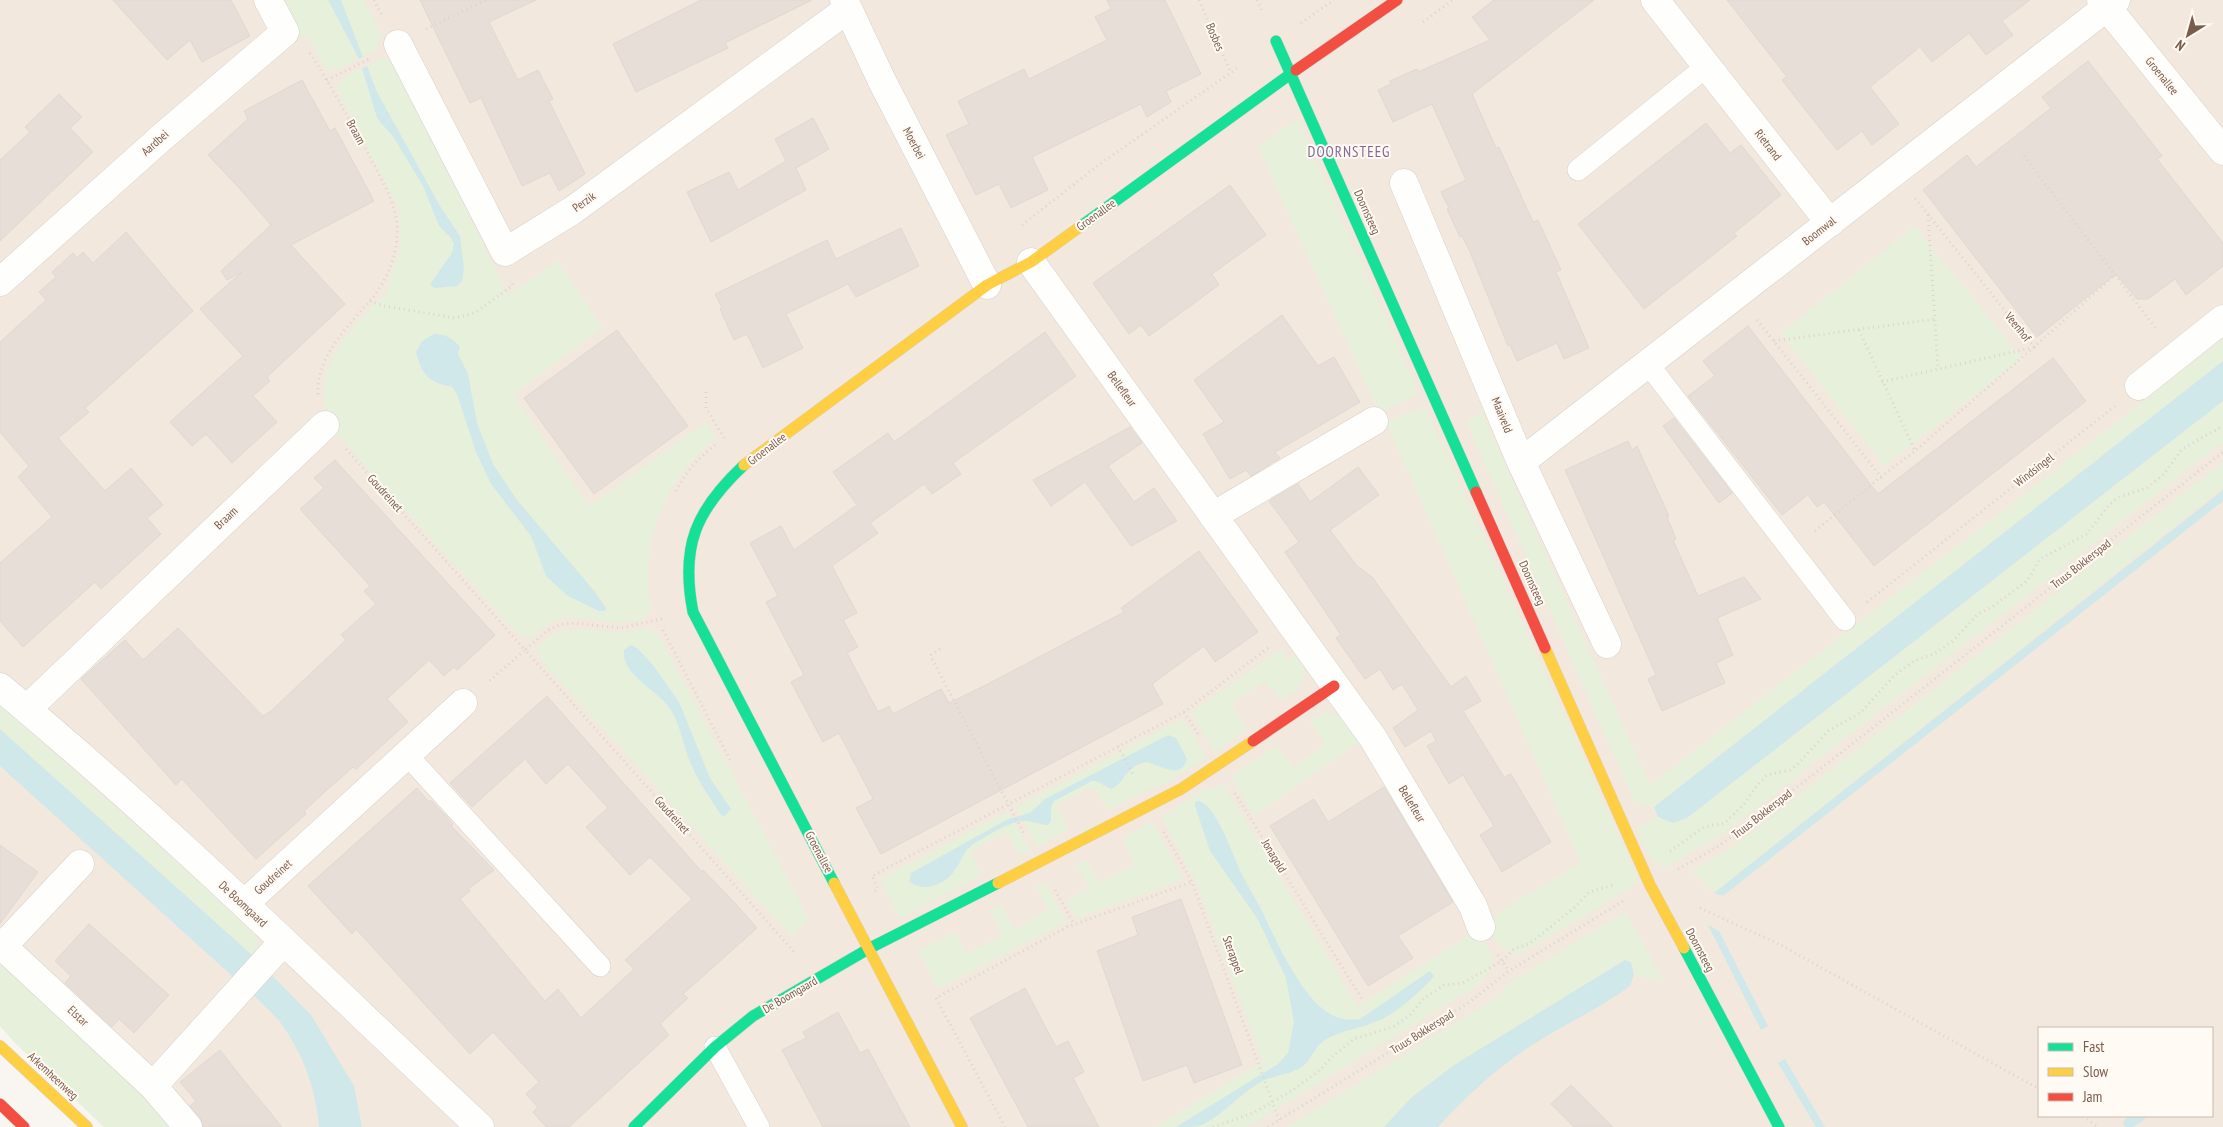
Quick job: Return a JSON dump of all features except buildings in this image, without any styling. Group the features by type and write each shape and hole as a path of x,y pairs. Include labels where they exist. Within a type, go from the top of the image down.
{"street":[{"path":"268,0 285,32"},
{"name":"Groenallee","path":"962,1127 693,612 686,579 693,531 706,506 726,481 987,285 1032,262 1290,74 1398,0"},
{"name":"Rietrand","path":"1655,0 1830,223"},
{"name":"Groenallee","path":"2108,2 2223,151"},
{"name":"Boomwal","path":"1521,462 1830,223 2108,2"},
{"name":"Perzik","path":"506,252 573,210 846,4"},
{"name":"Moerbei","path":"846,4 882,81 987,285"},
{"name":"Aardbei","path":"0,282 161,138 285,32"},
{"name":"Doornsteeg","path":"1276,41 1642,868 1779,1127"},
{"path":"386,50 506,252"},
{"name":"Maaiveld","path":"1404,183 1521,462 1607,644"},
{"name":"Bellefleur","path":"1032,262 1373,738 1473,906 1481,927"},
{"path":"2139,386 2223,319"},
{"path":"1213,516 1374,422"},
{"name":"Braam","path":"27,709 325,425"},
{"path":"870,948 1181,789 1334,686"},
{"name":"De Boomgaard","path":"0,687 56,733 244,904 275,951 480,1127"},
{"name":"Goudreinet","path":"244,904 463,703"},
{"name":"Elstar","path":"80,864 1,945 153,1086 188,1127"},
{"name":"De Boomgaard","path":"634,1127 715,1047 753,1016 870,948"},
{"path":"153,1086 275,951"},
{"name":"Arkemheenweg","path":"0,1046 87,1127"},
{"path":"0,1104 24,1127"}],"lane":[{"path":"1578,170 1707,66"},
{"path":"1648,364 1845,620"},
{"path":"407,755 600,966"},
{"path":"715,1047 759,1127"}],"path":[{"path":"327,80 486,0"},
{"name":"Bosbes","path":"1199,0 1231,73"},
{"path":"1015,231 1100,164 1334,0"},
{"name":"Braam","path":"285,32 306,47 327,80 386,188 396,215 396,238 393,260 379,289 340,333 323,366 318,386 318,402 325,425"},
{"path":"2024,156 2177,356"},
{"name":"Veenhof","path":"1791,551 1915,451 2034,347 1895,172"},
{"path":"1928,215 1938,369"},
{"path":"370,301 384,306 455,318 475,312 513,286 506,252"},
{"path":"1882,382 2034,347 2115,275"},
{"path":"1737,295 1881,478"},
{"path":"1774,341 1935,319"},
{"path":"1859,330 1915,451"},
{"name":"Windsingel","path":"1845,620 2139,386"},
{"name":"Goudreinet","path":"325,425 818,979"},
{"path":"1213,1127 1253,1113 1300,1085 1354,1040 1393,1027 1410,1016 1423,999 1444,985 1463,983 1502,961 1514,949 1529,944 1574,908 1589,892 1624,882 1704,827 1725,823 1745,803 1767,775 1790,770 1799,763 1828,731 1860,712 1896,674 1914,661 1934,654 1953,641 1978,614 1992,607 2027,581 2040,559 2087,534 2108,506 2119,497 2146,488 2164,474 2182,449 2223,426"},
{"name":"Truus Bokkerspad","path":"1268,1127 1468,1003 1509,972 1730,838 2223,452"},
{"path":"463,703 548,630 562,624 576,623 620,628 693,612"},
{"path":"848,906 878,889 872,876 1184,712 1294,628"},
{"path":"940,649 931,656 932,659 1023,831"},
{"name":"Jonagold","path":"1184,712 1218,764 1363,1001"},
{"name":"Sterappel","path":"1118,746 1192,882 1279,1120"},
{"path":"1006,1127 936,998 1066,927 1192,882"},
{"path":"1650,885 1778,943 2038,1088"},
{"path":"2084,1117 2098,1127"}],"shaded area":[{"path":"0,0 2223,0 2223,1127 144,1127 0,990"}],"green space":[{"path":"282,0 364,0 382,37 375,51 333,71 326,69 308,37 300,36"},
{"path":"381,58 386,58 397,66 508,295 557,261 603,327 513,395 589,506 706,422 716,437 695,457 681,474 662,509 651,543 648,560 648,595 651,610 644,617 635,621 623,622 561,619 541,629 531,638 520,637 334,431 326,409 324,389 327,370 346,336 389,290 389,280 401,246 399,209 336,88 343,78"},
{"path":"1295,120 1298,121 1418,391 1415,396 1383,411 1376,406 1258,147"},
{"path":"1915,226 2022,358 1884,467 1781,333"},
{"path":"2223,339 2223,361 1654,807 1635,803 1466,421 1482,413 1650,785"},
{"path":"2223,401 2223,442 1726,832 1666,867 1654,862 1646,852 1636,827 1658,817 1672,821 1680,821 1687,818"},
{"path":"1420,408 1427,411 1640,882 1521,954 1508,951 1499,945 1486,925 1505,908 1581,863 1386,422"},
{"path":"2223,462 2223,487 1714,893 1692,871 1735,845"},
{"path":"647,628 659,635 809,919 791,936 537,656 538,646 551,635 564,629 620,633"},
{"path":"1280,649 1288,660 1296,654 1301,662 1304,675 1300,686 1282,701 1264,681 1234,703 1233,707 1247,729 1215,752 1191,713"},
{"path":"0,705 167,853 256,935 259,944 253,956 0,729"},
{"path":"1324,713 1331,713 1341,718 1349,726 1359,742 1254,816 1231,777 1274,746 1294,767 1325,744 1309,720"},
{"path":"1183,718 1207,758 1161,786 1147,790 1108,811 1094,788 1091,787 1059,804 1058,808 1068,830 1037,847 1016,807"},
{"path":"1223,784 1358,1006 1477,930 1491,953 1494,963 1480,984 1247,1127 1155,1127 1263,1061 1197,884 1161,817 1202,790"},
{"path":"1008,811 1030,851 1020,855 1008,834 1004,833 971,852 981,876 900,919 880,879"},
{"path":"1152,821 1184,879 1076,919 1066,901 1089,887 1077,866 1078,863 1083,860 1087,861 1099,883 1133,865 1133,861 1122,838"},
{"path":"1045,882 1067,922 938,989 918,950 955,931 967,954 1003,935 990,911 1001,905 1015,929 1048,910 1036,887"},
{"path":"1625,911 1665,983 1634,975 1634,970 1628,960 1625,960 1454,1065 1411,1098 1384,1127 1287,1127 1493,1000 1511,982"},
{"path":"0,961 177,1127 104,1127 15,1043 0,1026"}],"water":[{"path":"328,0 341,0 363,57 359,59"},
{"path":"367,66 376,90 440,206 460,236 464,268 462,281 457,286 434,288 430,284 452,253 454,244 451,238 439,226 423,186 394,138 377,118 362,68"},
{"path":"434,334 449,337 460,347 458,354 468,374 477,423 493,464 517,500 595,592 606,608 605,611 599,611 568,596 546,576 531,536 491,484 476,452 457,394 452,387 438,383 428,377 421,367 416,352 422,341"},
{"path":"2223,361 2223,401 1687,818 1673,823 1658,817 1654,807"},
{"path":"2223,490 2223,501 1723,896 1714,893"},
{"path":"630,645 637,648 653,665 679,702 710,778 731,809 725,816 721,815 697,776 687,755 679,726 668,706 633,674 624,659 624,650"},
{"path":"0,729 253,956 311,1015 354,1086 362,1127 319,1127 315,1099 307,1072 295,1046 280,1022 252,994 0,766"},
{"path":"1168,735 1176,738 1187,759 1184,766 1180,769 1170,770 1147,762 1134,767 1120,783 1111,789 1096,781 1092,781 1054,801 1051,807 1051,821 1048,825 1025,821 1012,823 971,846 951,875 940,883 934,886 920,887 909,881 911,873 1008,819 1030,813 1045,799"},
{"path":"1200,801 1206,805 1217,820 1241,872 1290,967 1317,1004 1327,1012 1343,1019 1360,1019 1430,971 1434,976 1410,1000 1388,1016 1325,1040 1318,1046 1306,1063 1298,1069 1261,1082 1215,1117 1199,1126 1176,1127 1278,1064 1288,1053 1294,1022 1286,978 1257,918 1210,851 1195,806 1195,802"},
{"path":"1708,925 1719,931 1768,1026 1761,1030"},
{"path":"1625,960 1631,962 1634,975 1630,986 1514,1057 1480,1085 1438,1127 1384,1127 1411,1098 1454,1065"},
{"path":"1785,1059 1825,1127 1816,1127 1778,1063"}],"waterway":[{"path":"2129,1123 2138,1117"}],"traffic: fast":[{"path":"1276,41 1476,492"},
{"path":"1081,226 1296,70"},
{"path":"744,465 714,498 703,514 696,531 691,548 689,568 689,589 693,612 834,883"},
{"path":"634,1127 715,1047 753,1016 870,948 998,883"},
{"path":"1684,948 1779,1127"}],"traffic: slow":[{"path":"744,465 987,285 1031,262 1081,226"},
{"path":"1545,648 1650,885 1684,948"},
{"path":"998,883 1181,789 1253,741"},
{"path":"834,883 962,1127"},
{"path":"0,1046 87,1127"}],"traffic: jam":[{"path":"1296,70 1397,0"},
{"path":"1476,492 1545,648"},
{"path":"1253,741 1334,686"},
{"path":"0,1104 24,1127"}],"district":[{"name":"DOORNSTEEG","path":"1349,152"}]}
